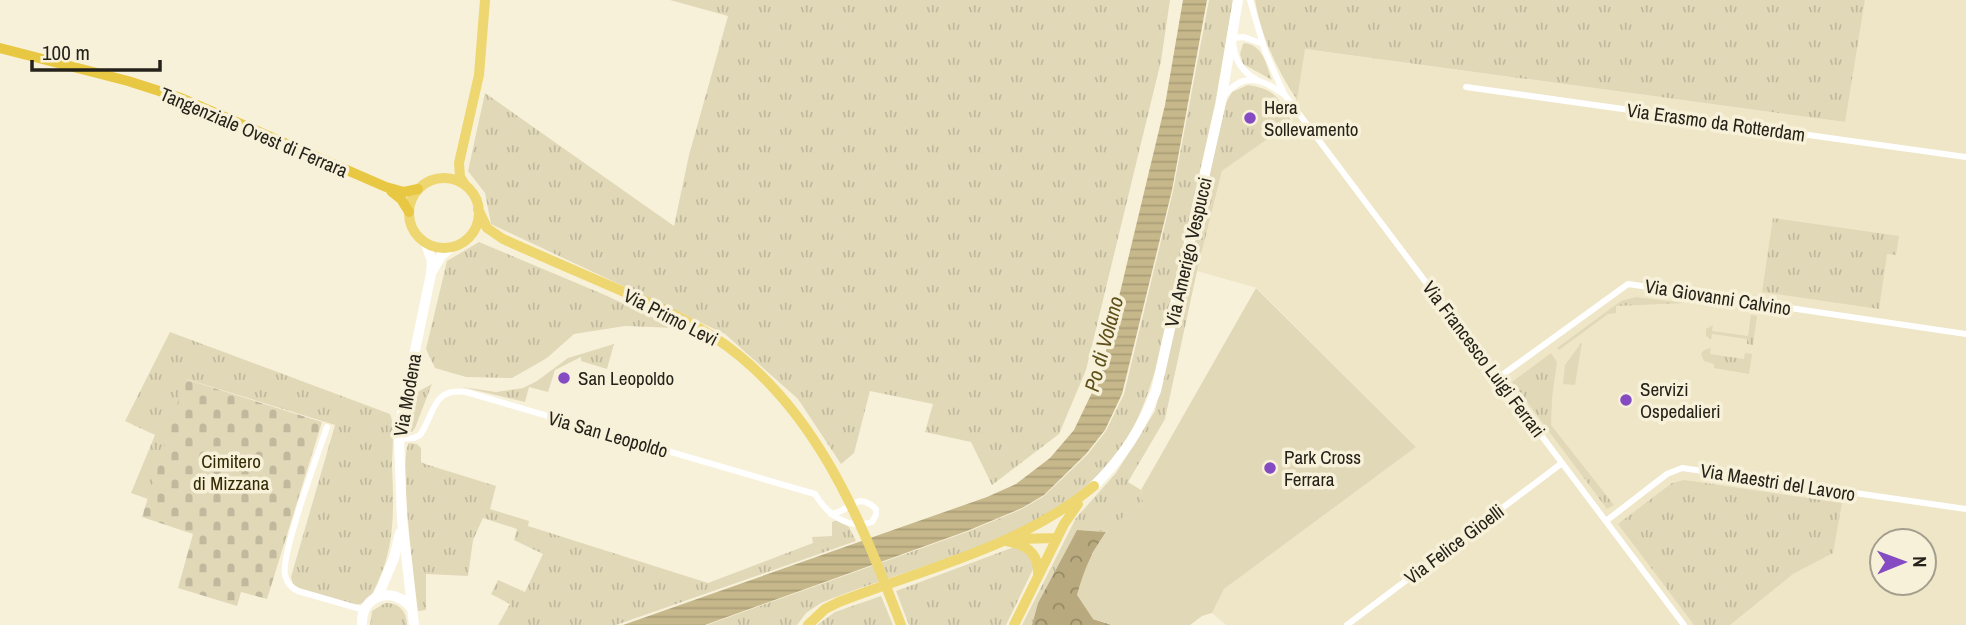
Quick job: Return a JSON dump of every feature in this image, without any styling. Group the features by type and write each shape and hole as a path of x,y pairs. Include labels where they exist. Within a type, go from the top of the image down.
{"highway":[{"name":"Tangenziale Ovest di Ferrara","path":"0,48 128,81 189,101 386,187"},
{"path":"386,187 404,192 418,189"},
{"path":"386,187 401,199 409,212"}],"main road":[{"path":"440,178 453,167 461,147 479,75 485,0"},
{"name":"Via Amerigo Vespucci","path":"1094,486 1133,440 1145,420 1156,391 1221,102 1238,0"},
{"path":"461,147 459,171 465,185 472,192 487,228 503,239"},
{"path":"465,185 440,178 426,182 411,201 409,212 412,229 426,244 438,248 450,248 483,234 503,239"},
{"path":"469,238 476,226 478,209"},
{"name":"Via Primo Levi","path":"503,239 682,318 731,350 765,379 797,415 822,451 848,500 901,625"},
{"name":"Via Modena","path":"414,625 402,519 399,439 431,274 431,256 426,244"},
{"name":"Via Modena","path":"431,274 441,256 450,248"},
{"path":"1015,624 1057,538 1072,513 1094,486"},
{"path":"808,625 825,608 839,602 1006,541 1073,504 1094,486"},
{"name":"Via Modena","path":"364,610 369,602 378,596 394,558 402,519"},
{"path":"1006,541 1057,538"},
{"path":"1006,541 1024,545 1031,550 1038,564 1037,578"},
{"path":"378,596 397,596 412,609"},
{"path":"362,625 364,610"}],"street":[{"name":"Via Francesco Luigi Ferrari","path":"1250,0 1262,44 1284,94 1684,625"},
{"path":"1233,38 1244,37 1262,44"},
{"name":"Via Francesco Luigi Ferrari","path":"1233,38 1233,47 1243,71 1257,80 1267,82 1284,94"},
{"path":"1221,102 1232,87 1248,80 1257,80"},
{"name":"Via Erasmo da Rotterdam","path":"1466,87 1966,157"},
{"name":"Via Giovanni Calvino","path":"1497,378 1628,284 1966,334"},
{"name":"Via San Leopoldo","path":"399,439 420,435 441,396 451,392 466,392 814,494 825,510 831,514 848,523 872,522 876,509 866,501 861,501 853,503 841,513 831,514"},
{"path":"327,427 289,547 285,575 290,586 298,591 364,610"},
{"name":"Via Felice Gioelli","path":"1347,625 1562,463"},
{"name":"Via Maestri del Lavoro","path":"1606,521 1667,474 1682,468 1966,509"}],"shaded area":[{"name":"Po di Volano","path":"1183,0 1207,0 1172,190 1122,394 1105,430 1086,454 1044,495 1022,508 967,531 705,625 623,625 987,497 1016,484 1050,458 1074,430 1100,376 1165,105"},
{"path":"1865,0 1966,0 1966,625 1226,625 1212,613 1224,589 1416,447 1257,288 1197,271 1222,171 1292,122 1304,49 1844,122"}],"green space":[{"path":"670,0 1170,0 1161,61 1086,370 1059,434 992,485 971,442 925,432 933,404 870,391 854,453 841,464 798,399 725,334 491,224 485,193 468,171 485,93 674,226 689,155 728,16"},
{"path":"1209,0 1233,0 1215,104 1155,371 1144,404 1129,435 1101,471 1068,500 1031,523 948,558 821,603 806,613 797,625 707,625 967,532 1022,509 1044,496 1087,455 1106,431 1124,394 1173,191"},
{"path":"1255,0 1865,0 1845,122 1305,49 1297,100 1271,52 1261,27"},
{"path":"1245,43 1260,52 1272,80 1243,64 1240,54"},
{"path":"1248,85 1265,89 1276,96 1292,122 1222,171 1165,419 1128,482 1141,490 1143,502 1106,532 1077,530 1038,603 1032,625 1022,625 1076,518 1116,473 1155,411 1226,103 1232,92"},
{"path":"1773,218 1899,236 1896,255 1887,254 1879,309 1762,292"},
{"path":"479,242 675,328 625,326 574,334 547,358 512,378 466,377 435,368 426,349 447,261"},
{"name":"Park Cross Ferrara","path":"1256,288 1416,447 1224,589 1212,613 1202,616 1190,625 1112,625 1093,619 1077,595 1092,555 1109,530 1143,502 1141,490"},
{"path":"1636,297 1685,303 1616,306 1616,313 1608,314 1559,350 1557,348 1621,301"},
{"path":"1751,315 1757,316 1753,345 1747,344 1747,339 1712,334 1711,339 1706,336 1706,329 1713,325 1712,331 1748,336"},
{"path":"170,332 390,414 393,432 392,527 383,570 366,601 354,604 302,590 293,584 291,577 335,425 186,379 148,499 131,493 155,435 125,421"},
{"path":"1582,342 1575,385 1563,384 1565,365"},
{"path":"614,344 607,369 581,361 581,357 555,370 548,392 529,387 525,402 462,387 496,392 523,388 568,358"},
{"path":"1711,348 1710,354 1744,359 1745,353 1752,354 1749,374 1714,368 1714,364 1704,361 1701,354"},
{"path":"1551,353 1557,362 1551,425 1614,505 1607,509 1512,382"},
{"name":"Cimitero di Mizzana","path":"185,379 322,422 267,599 241,592 237,606 178,588 193,534 142,517"},
{"path":"432,384 415,428 412,432 407,432 414,394"},
{"path":"409,443 417,444 421,448 421,462 425,464 496,486 490,509 529,521 528,526 708,583 813,543 812,537 832,536 832,522 837,520 849,527 856,541 616,625 498,625 510,604 491,594 498,580 525,592 543,554 514,540 517,529 483,518 473,540 468,576 426,574 426,610 418,611 406,496 406,453"},
{"path":"1684,480 1842,503 1833,553 1793,574 1730,625 1694,625 1618,524 1672,483"},
{"path":"1077,530 1106,532 1092,554 1093,619 1112,625 1032,625 1038,603"},
{"path":"1014,547 1030,554 1034,567 1006,625 909,625 896,591"},
{"path":"881,596 893,625 817,625 835,612"},
{"path":"385,603 401,608 407,625 370,625 372,611"}],"place":[{"name":"Hera Sollevamento","path":"1250,118"},
{"name":"San Leopoldo","path":"564,378"},
{"name":"Servizi Ospedalieri","path":"1626,400"},
{"name":"Park Cross Ferrara","path":"1270,468"}]}
